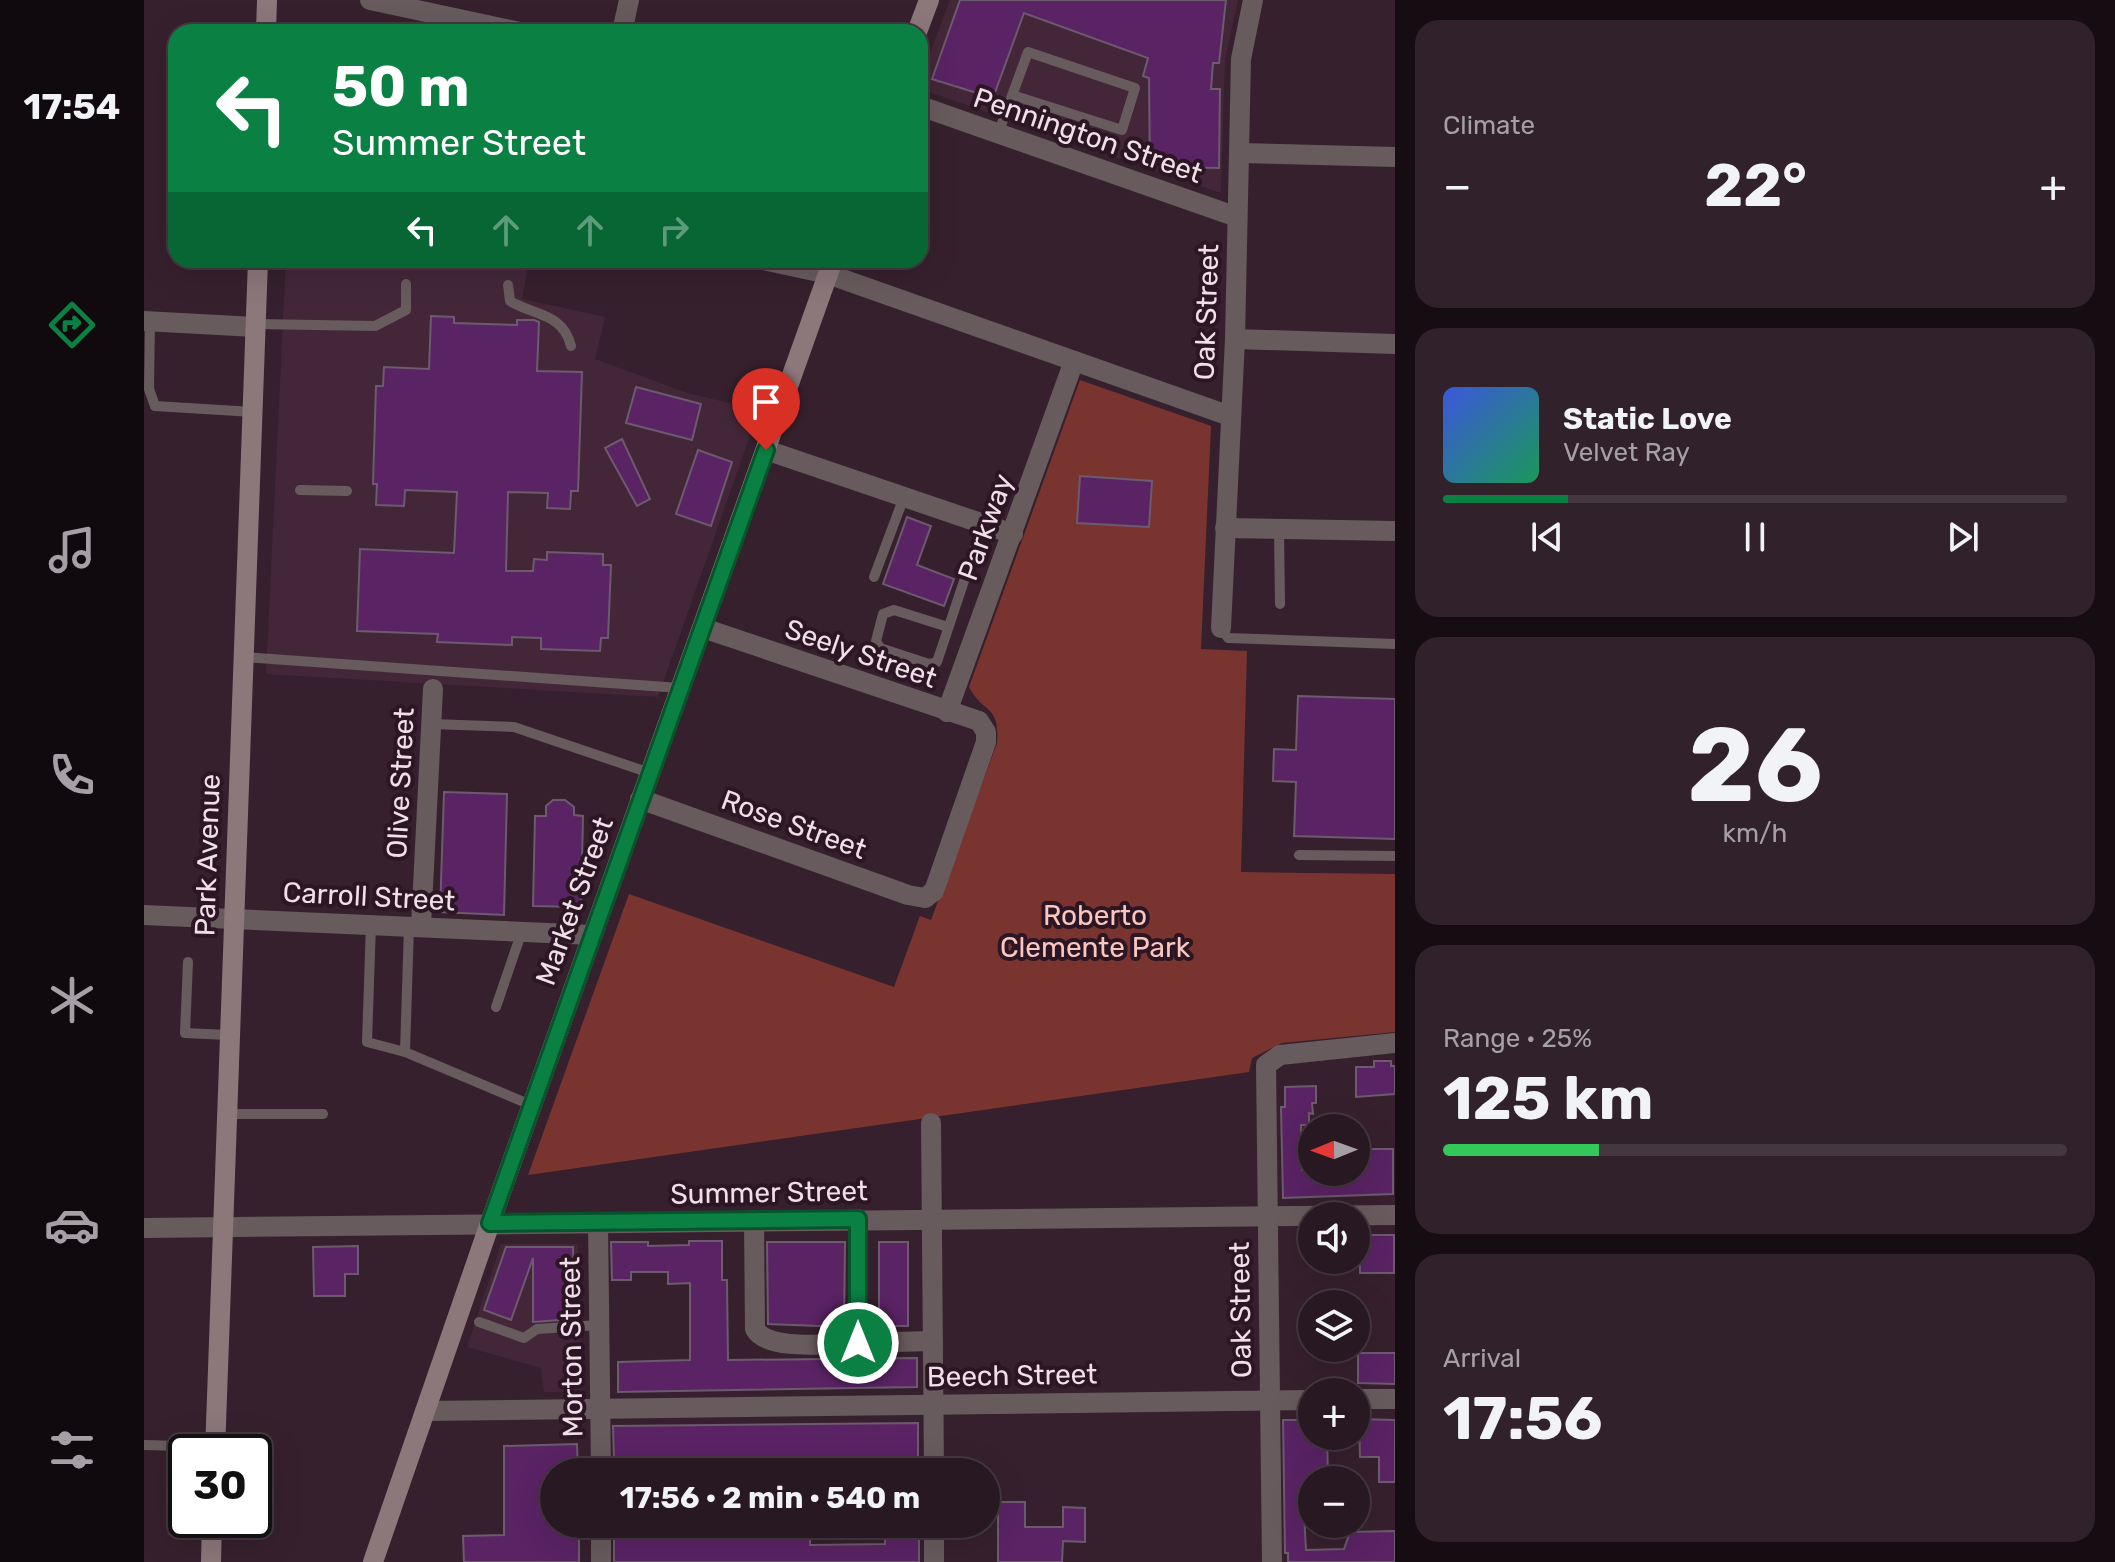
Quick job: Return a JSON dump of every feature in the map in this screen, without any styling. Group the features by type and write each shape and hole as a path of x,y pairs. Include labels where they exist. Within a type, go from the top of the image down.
{"main road":[{"path":"266,24 267,0"},
{"path":"920,24 929,0"},
{"name":"Park Avenue","path":"215,1434 258,268"},
{"name":"Market Street","path":"373,1562 531,1105 831,268"},
{"path":"211,1562 212,1538"}],"street":[{"path":"370,0 482,24"},
{"path":"624,24 629,0"},
{"name":"Oak Street","path":"1221,628 1235,339 1241,59 1253,0"},
{"name":"Pennington Street","path":"928,109 1237,217"},
{"path":"1239,153 1395,157"},
{"path":"834,268 1074,361 1230,416"},
{"path":"147,321 256,325"},
{"path":"1235,339 1395,344"},
{"name":"Parkway","path":"947,712 1074,361"},
{"path":"766,450 1013,534"},
{"path":"1225,528 1395,531"},
{"name":"Seely Street","path":"703,628 979,721 986,732 986,742 930,896"},
{"name":"Olive Street","path":"415,926 433,689"},
{"name":"Rose Street","path":"640,799 908,895 930,896"},
{"name":"Carroll Street","path":"144,915 592,935"},
{"name":"Oak Street","path":"1272,1562 1265,1071 1270,1059 1395,1043"},
{"path":"931,1123 934,1458"},
{"name":"Summer Street","path":"144,1228 1395,1215"},
{"path":"858,1219 858,1343"},
{"path":"754,1220 755,1329 760,1339 769,1343 933,1341"},
{"name":"Morton Street","path":"598,1222 601,1458"},
{"path":"1370,1399 1395,1399"},
{"name":"Beech Street","path":"425,1411 1298,1400"},
{"path":"601,1538 601,1562"},
{"path":"934,1538 934,1562"}],"lane":[{"path":"998,134 1012,95 1028,52 1135,88 1122,130 1012,95"},
{"path":"256,325 375,326 406,310 406,284"},
{"path":"508,285 510,301 551,317 568,333 571,346"},
{"path":"147,321 151,400 162,408 253,412"},
{"path":"300,490 347,491"},
{"path":"874,577 904,497"},
{"path":"948,627 894,610 883,614 876,641 880,648 929,664 937,662 983,524"},
{"path":"1279,529 1280,604"},
{"path":"1221,628 1228,638 1395,644"},
{"path":"243,657 680,688"},
{"path":"431,724 514,727 650,773"},
{"path":"1299,855 1395,856"},
{"path":"371,924 367,1042 405,1052 531,1105"},
{"path":"405,1052 415,926"},
{"path":"496,1007 522,931"},
{"path":"188,962 185,1033 228,1035"},
{"path":"225,1114 323,1114"},
{"path":"479,1322 524,1338 537,1329 599,1325"},
{"path":"144,1445 168,1446"}],"shaded area":[{"path":"950,0 1238,0 1225,60 1221,193 928,92 928,58"},
{"path":"286,268 528,268 522,299 605,317 595,359 687,393 759,410 658,697 266,674"},
{"path":"501,1244 578,1244 582,1392 544,1392 541,1368 467,1347"}],"green space":[{"name":"Roberto Clemente Park","path":"1080,380 1211,426 1201,649 1247,651 1241,872 1395,874 1395,1032 1282,1043 1252,1058 1249,1072 528,1175 629,894 894,987 920,916 931,920 997,743 993,716 969,687"}],"building":[{"path":"960,0 1226,0 1219,63 1213,63 1211,89 1220,89 1219,168 1150,167 1149,78 1143,76 1148,58 1024,13 993,98 932,79"},
{"path":"431,316 454,317 454,323 517,325 517,320 534,320 539,322 537,371 582,372 578,491 571,491 570,509 547,508 548,493 508,492 506,571 533,571 534,559 547,560 547,552 603,554 603,565 611,565 608,638 601,638 600,651 541,649 541,638 512,637 512,645 437,642 438,634 357,631 360,549 454,553 457,492 405,490 404,506 376,505 377,484 373,484 376,386 383,386 384,367 429,369"},
{"path":"636,387 701,404 692,440 626,423"},
{"path":"622,439 650,499 637,506 605,448"},
{"path":"698,450 732,462 711,526 676,514"},
{"path":"1080,476 1152,481 1149,527 1077,523"},
{"path":"907,517 931,526 917,565 954,579 944,606 883,584"},
{"path":"1298,696 1395,699 1395,839 1294,836 1296,782 1273,781 1274,749 1296,750"},
{"path":"444,792 507,794 504,915 440,912"},
{"path":"553,800 565,800 574,807 574,815 583,816 581,907 533,906 535,816 546,816 546,806"},
{"path":"1374,1061 1391,1061 1391,1066 1395,1066 1395,1094 1356,1097 1356,1067 1374,1067"},
{"path":"1316,1086 1313,1114 1298,1114 1298,1186 1370,1186 1370,1149 1393,1149 1393,1194 1283,1198 1281,1107 1285,1107 1285,1087"},
{"path":"1370,1235 1394,1235 1394,1273 1370,1273"},
{"path":"689,1241 722,1241 722,1280 727,1280 728,1360 917,1358 917,1387 618,1392 618,1362 690,1360 690,1283 668,1284 668,1272 631,1272 631,1280 612,1280 611,1242 648,1242 648,1246 689,1245"},
{"path":"767,1242 845,1242 844,1327 768,1324"},
{"path":"879,1242 908,1242 908,1326 879,1326"},
{"path":"358,1246 358,1274 345,1274 345,1296 314,1296 313,1247"},
{"path":"506,1247 573,1247 574,1319 533,1322 533,1258 511,1320 484,1310"},
{"path":"1370,1353 1395,1353 1395,1384 1370,1383 1370,1378 1358,1378 1358,1362 1370,1362"},
{"path":"1370,1419 1395,1420 1395,1482 1379,1482 1379,1457 1360,1457 1360,1450 1370,1450"},
{"path":"1283,1420 1298,1420 1298,1450 1327,1450 1328,1466 1298,1466 1298,1538 1305,1538 1306,1550 1344,1549 1348,1538 1370,1538 1370,1532 1395,1531 1395,1562 1288,1562 1288,1553 1285,1553"},
{"path":"918,1423 918,1458 614,1458 613,1426"},
{"path":"577,1444 578,1458 540,1458 540,1538 579,1538 579,1562 464,1562 463,1536 504,1535 504,1446"},
{"path":"1000,1502 1025,1502 1025,1527 1063,1527 1063,1507 1085,1508 1085,1542 1063,1541 1062,1562 998,1562"},
{"path":"614,1538 810,1538 810,1545 885,1544 885,1538 919,1538 919,1562 614,1562"}],"route":[{"path":"766,450 490,1223 858,1219 858,1343"}]}
